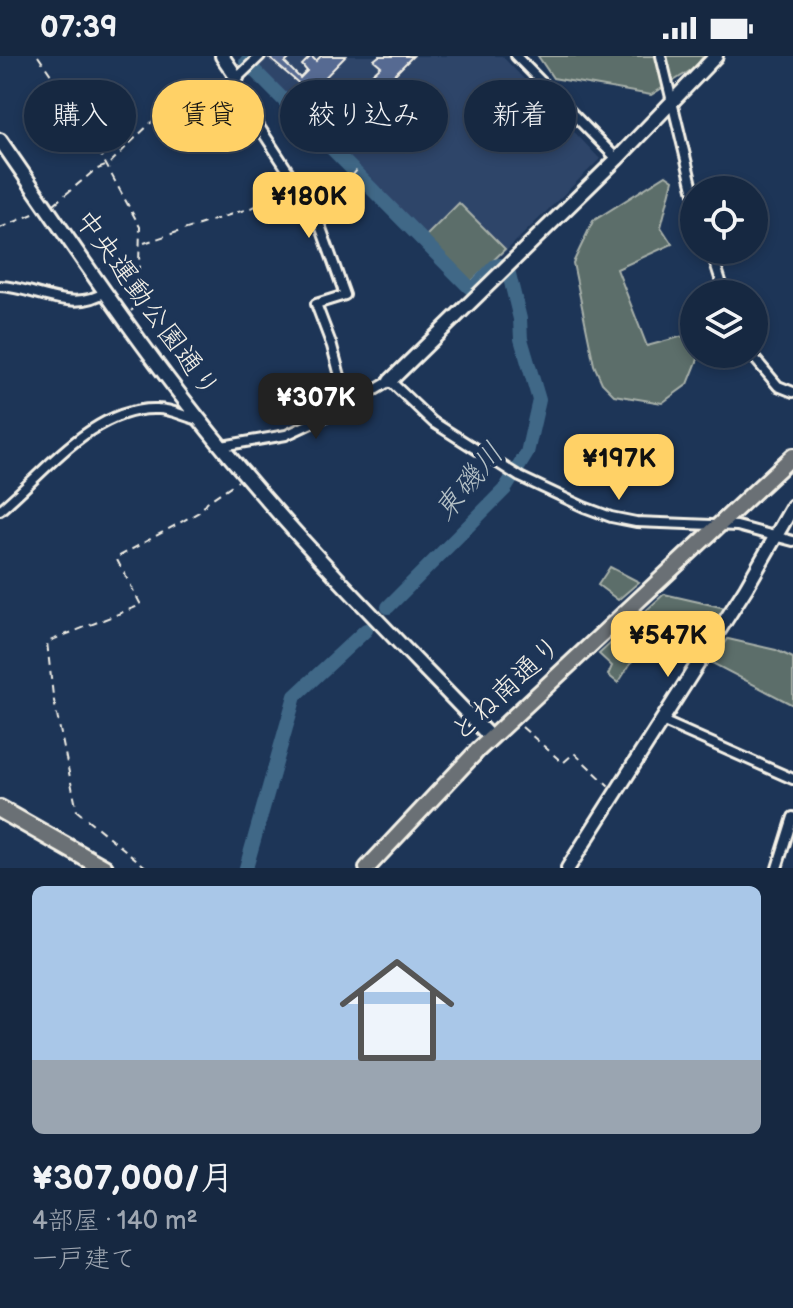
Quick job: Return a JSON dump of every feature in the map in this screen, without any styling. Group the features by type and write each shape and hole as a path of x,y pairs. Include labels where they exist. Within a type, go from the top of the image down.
{"highway":[{"path":"0,809 104,868"}],"main road":[{"name":"とね南通り","path":"367,868 491,738 793,456"}],"street":[{"path":"222,56 237,78"},
{"path":"260,56 237,78 234,88 268,136 322,228 345,295 316,304 332,346 348,406"},
{"path":"516,56 617,159"},
{"path":"661,56 690,176"},
{"path":"222,446 286,435 348,406 390,381 617,159 716,56"},
{"name":"中央運動公園通り","path":"0,140 124,316 245,476 329,570 491,738"},
{"path":"0,286 78,302 97,298 106,291"},
{"path":"763,368 778,386 793,392"},
{"path":"390,381 433,422 517,475 611,517 663,524 720,524 793,541"},
{"path":"0,510 100,424 126,413 157,409 202,421"},
{"path":"568,868 746,588 793,506"},
{"path":"662,721 793,779"},
{"path":"777,868 793,817"}],"path":[{"path":"38,56 80,117 140,227 142,244 138,304 124,316"},
{"path":"0,228 65,198 95,170 108,165 172,102 237,78"},
{"path":"142,244 351,177 357,170"},
{"path":"147,868 77,811 53,696 47,642 141,605 116,558 201,511 207,502 245,476"},
{"path":"513,717 563,763 574,753 616,793"}],"shaded area":[{"path":"268,56 502,56 525,80 464,80 464,152 576,152 576,134 600,159 470,286 338,152 448,152 448,80 280,80 280,92 256,68"},
{"path":"538,56 703,56 696,67 651,95 553,78"},
{"path":"666,175 673,180 661,227 672,244 617,269 647,346 680,337 680,368 694,368 688,384 662,403 614,395 602,383 594,365 573,263 593,221"},
{"path":"459,203 505,249 469,284 425,237"},
{"path":"610,567 639,582 618,600 598,585"},
{"path":"664,594 725,608 698,650 657,622 618,683 608,675 612,666 599,654"},
{"path":"728,639 776,650 793,658 793,705 712,663"}],"building":[{"path":"292,56 285,63 300,78 307,71 302,65 311,56 316,61 321,56 346,56 323,80 295,80 268,57"},
{"path":"379,56 413,56 389,80 366,80 381,66 374,60"}],"waterway":[{"name":"東磯川","path":"252,56 246,62 469,287 475,287 495,266 501,265"},
{"name":"東磯川","path":"388,607 505,489 527,453 539,400 521,339 520,319 509,274"},
{"name":"東磯川","path":"246,868 295,696 366,630"}]}
